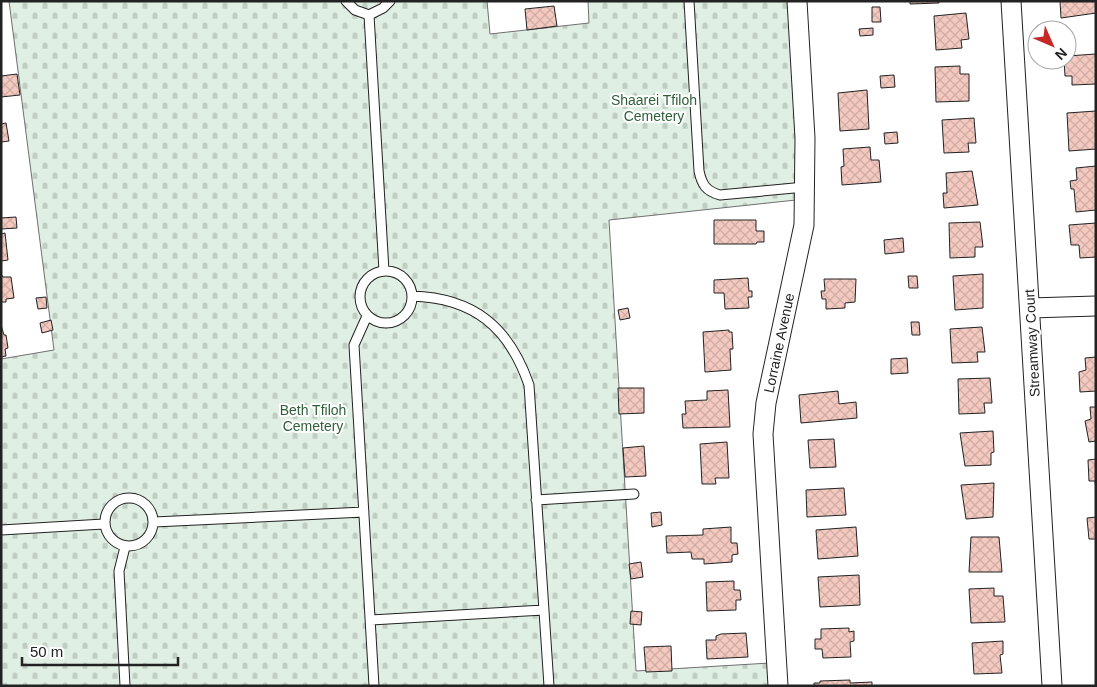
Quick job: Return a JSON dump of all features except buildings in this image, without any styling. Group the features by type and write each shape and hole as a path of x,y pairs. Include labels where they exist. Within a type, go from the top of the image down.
{"street":[{"name":"Lorraine Avenue","path":"778,686 763,434 766,403 804,226 805,138 797,1"},
{"name":"Streamway Court","path":"1011,1 1052,686"},
{"path":"1030,308 1096,306"}],"lane":[{"path":"346,1 355,10 369,15 383,8 390,1"},
{"path":"689,1 699,171 702,184 710,192 720,196 805,187"},
{"path":"369,15 384,271"},
{"path":"384,271 395,272 407,282 412,296 412,304 406,314 399,320 380,323 367,316 360,300 361,287 370,276 384,271"},
{"path":"412,296 436,296 471,308 502,334 514,349 529,386 549,686"},
{"path":"367,316 354,345 374,686"},
{"path":"536,500 634,494"},
{"path":"127,498 142,501 148,506 154,522 152,533 145,542 134,547 116,544 109,536 104,524 108,510 114,503 127,498"},
{"path":"154,522 364,512"},
{"path":"1,530 104,524"},
{"path":"124,686 119,571 125,547"},
{"path":"371,620 544,610"}],"green space":[{"name":"Beth Tfiloh Cemetery","path":"9,1 487,1 490,34 589,23 588,1 790,1 798,136 796,200 609,220 636,671 770,663 770,686 1,686 1,359 54,350"}],"park label":[{"name":"Shaarei Tfiloh Cemetery","path":"654,108"}]}
